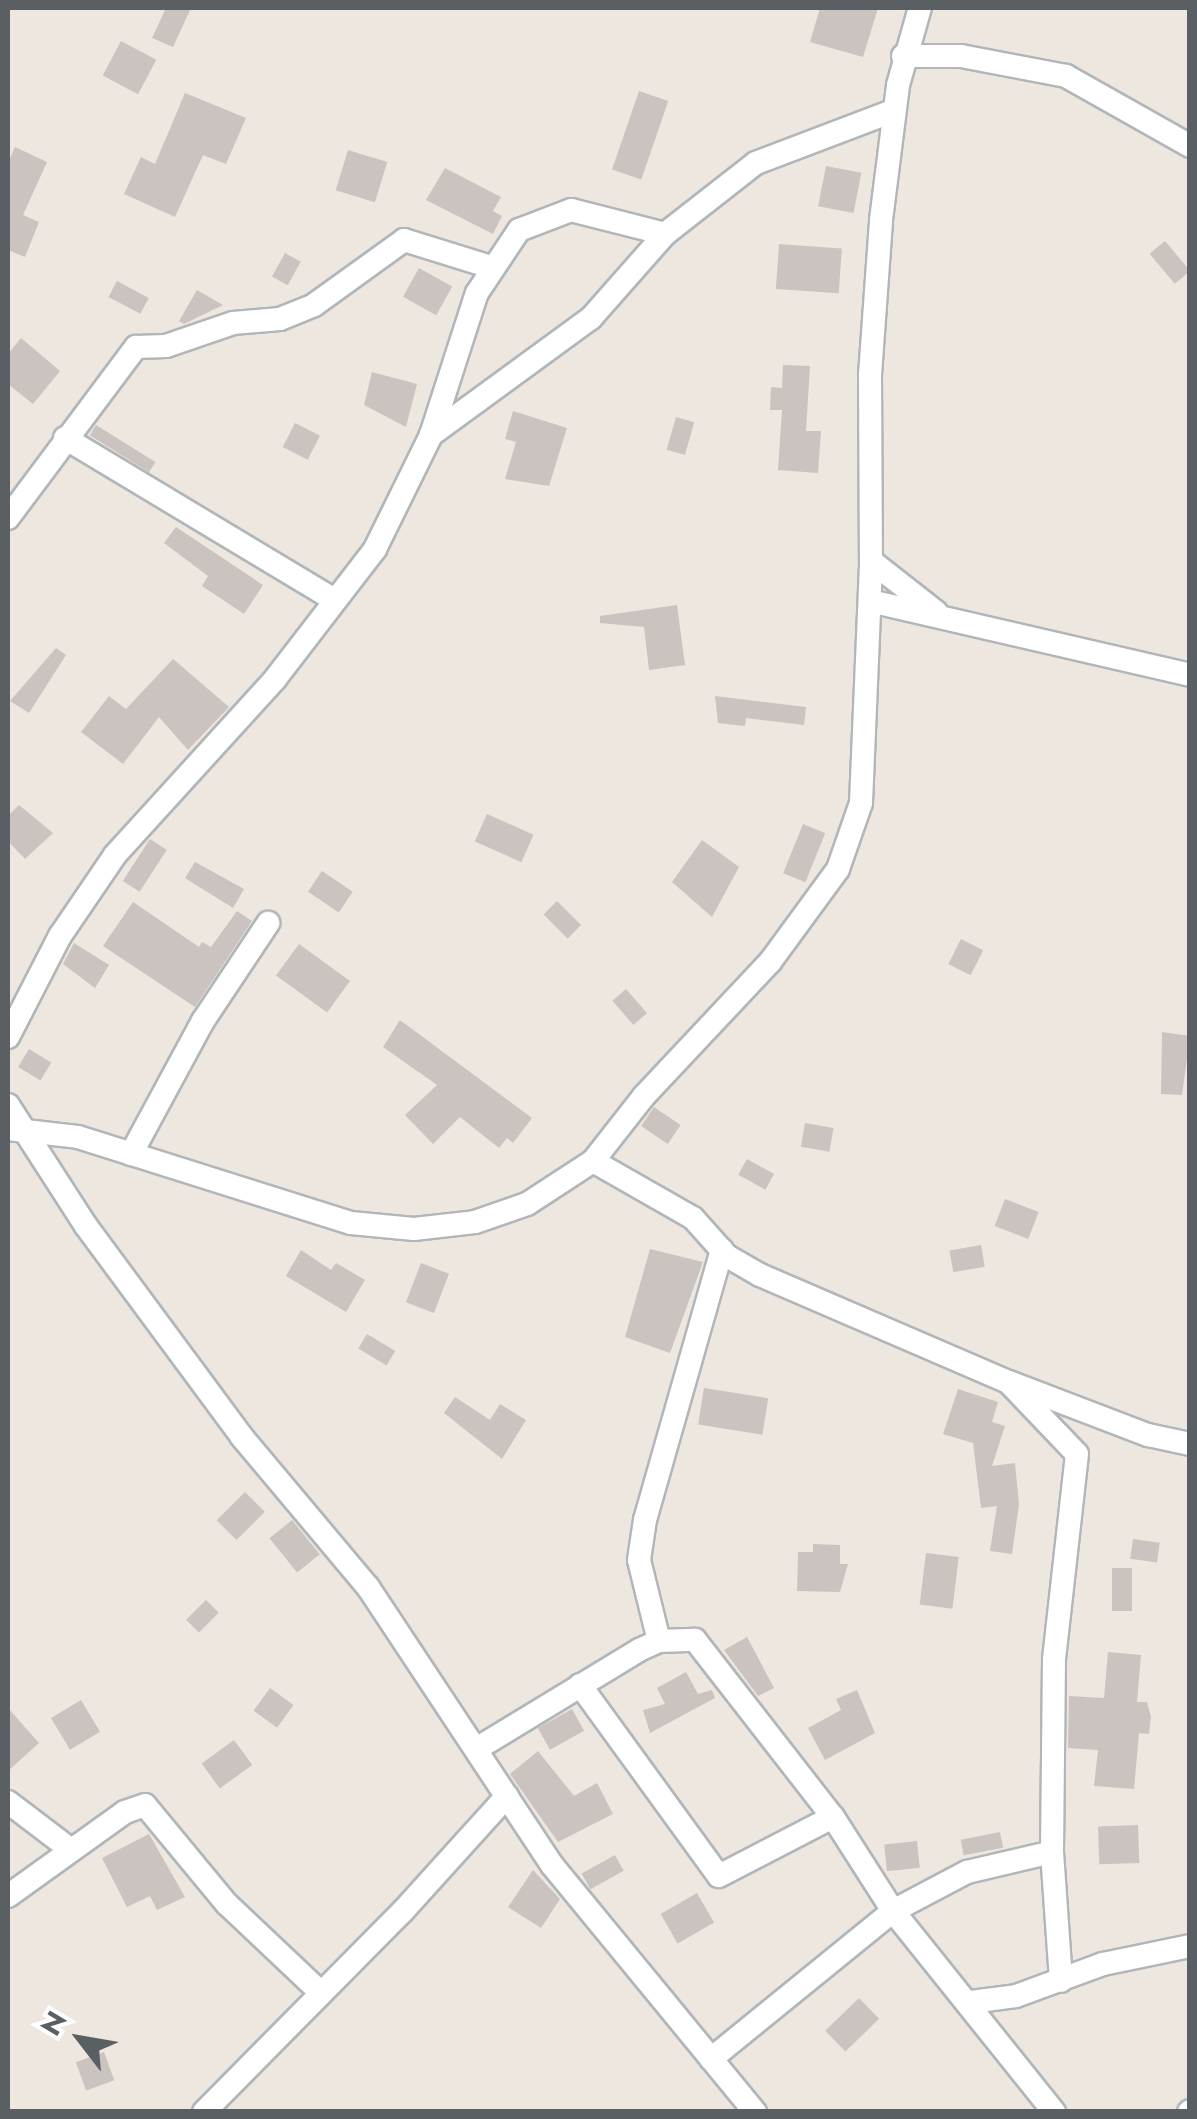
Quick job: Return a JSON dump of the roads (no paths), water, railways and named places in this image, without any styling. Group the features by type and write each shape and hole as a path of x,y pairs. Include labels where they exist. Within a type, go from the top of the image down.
{"street":[{"path":"16,1129 131,1154 351,1223 414,1228 475,1222 526,1204 593,1162 644,1096 770,962 850,846 864,772 871,560 870,375 893,111 903,56 920,8"},
{"path":"903,56 961,56 1066,76 1190,146"},
{"path":"431,435 591,318 665,234 756,163 893,111"},
{"path":"8,1037 60,936 115,855 274,678 375,550 431,435 451,358 490,267 519,230 570,210 665,234"},
{"path":"8,518 136,347 166,346 232,324 280,319 314,305 390,244 404,240 490,267"},
{"path":"65,438 333,599"},
{"path":"871,560 942,618"},
{"path":"870,601 1190,675"},
{"path":"131,1154 202,1021 268,923"},
{"path":"8,1105 16,1129 242,1437 368,1587 598,1925 755,2112"},
{"path":"593,1162 693,1218 722,1250 760,1274 1009,1382 1148,1435 1190,1444"},
{"path":"659,1641 639,1560 644,1520 722,1250"},
{"path":"1009,1382 1077,1454 1058,1593 1052,1852 1061,1980"},
{"path":"478,1748 659,1641 684,1638 706,1648 734,1695 833,1818 892,1911 971,2002 1054,2112"},
{"path":"580,1686 719,1876 833,1818"},
{"path":"204,2112 319,1991 403,1912 507,1796"},
{"path":"8,1802 70,1849"},
{"path":"8,1896 70,1849 146,1805 227,1904 319,1991"},
{"path":"711,2059 892,1911 967,1872 1052,1852"},
{"path":"971,2002 1061,1980 1102,1964 1190,1946"}]}
